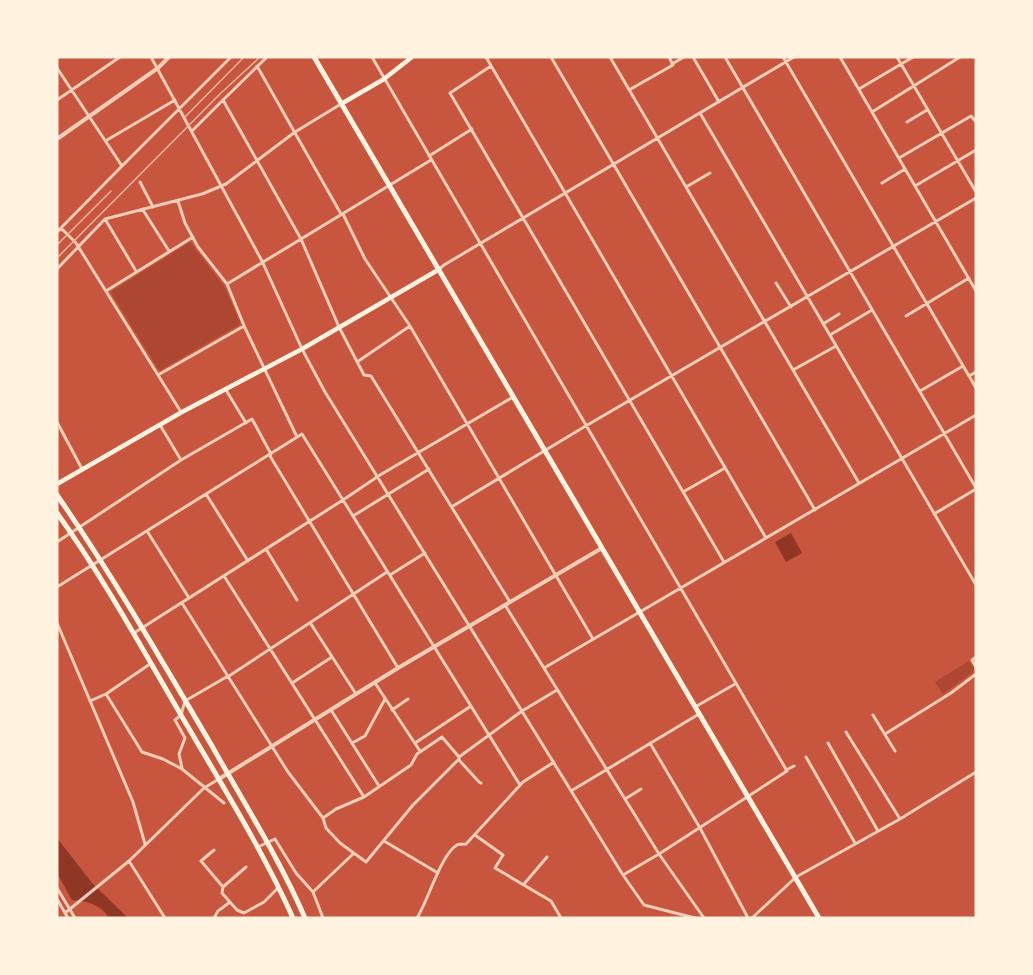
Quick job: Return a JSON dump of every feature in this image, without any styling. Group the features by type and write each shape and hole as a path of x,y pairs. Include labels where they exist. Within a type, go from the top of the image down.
{"main road":[{"path":"314,57 819,918"},
{"path":"340,104 384,79 412,57"},
{"path":"57,484 182,412 302,349 438,270"},
{"path":"57,495 100,560 185,701 267,842 305,918"},
{"path":"57,513 134,633 258,847 293,918"}],"street":[{"path":"57,100 120,57"},
{"path":"152,57 262,261 302,349 325,392 623,875 644,905 695,918"},
{"path":"57,139 158,68 169,57"},
{"path":"58,230 231,57"},
{"path":"193,130 267,57"},
{"path":"372,57 786,770"},
{"path":"486,57 766,537"},
{"path":"550,57 814,510"},
{"path":"610,57 859,483"},
{"path":"669,57 672,64"},
{"path":"630,90 684,57"},
{"path":"693,57 718,102"},
{"path":"724,57 976,488 934,514"},
{"path":"783,57 976,388"},
{"path":"438,270 794,57"},
{"path":"840,57 976,291"},
{"path":"897,57 976,192"},
{"path":"859,89 913,57"},
{"path":"872,111 960,57"},
{"path":"257,66 342,214 365,259 410,326 593,639"},
{"path":"491,66 450,93 724,562"},
{"path":"57,68 122,166"},
{"path":"106,140 175,100"},
{"path":"223,100 301,239 339,327 364,375 371,376 510,602"},
{"path":"57,269 105,219 202,195 226,184 295,132 340,104"},
{"path":"907,122 927,110"},
{"path":"700,113 976,585"},
{"path":"899,158 971,116 976,122"},
{"path":"429,156 472,129"},
{"path":"915,186 976,150"},
{"path":"227,284 432,160"},
{"path":"882,183 905,169"},
{"path":"686,187 710,173"},
{"path":"140,182 153,207"},
{"path":"452,507 498,477 976,198"},
{"path":"178,201 185,223 193,237 227,284 244,326 297,437"},
{"path":"142,210 169,252"},
{"path":"105,219 136,271"},
{"path":"58,230 63,230 78,248 182,412"},
{"path":"106,291 193,237"},
{"path":"906,316 969,278"},
{"path":"776,282 790,307"},
{"path":"830,335 872,310"},
{"path":"823,324 839,314"},
{"path":"158,375 244,326"},
{"path":"357,362 410,326"},
{"path":"793,370 836,346"},
{"path":"920,391 963,366"},
{"path":"969,376 976,372"},
{"path":"226,390 246,423"},
{"path":"134,633 418,452 514,396"},
{"path":"544,668 976,415"},
{"path":"57,542 181,460 252,419 270,456 398,668"},
{"path":"57,422 82,469"},
{"path":"160,425 181,460"},
{"path":"57,587 302,434 520,785"},
{"path":"683,492 725,468"},
{"path":"353,516 429,469"},
{"path":"206,494 248,561"},
{"path":"147,531 189,598"},
{"path":"65,913 128,862 205,788 398,668 602,548"},
{"path":"266,549 297,600"},
{"path":"182,769 179,754 185,738 175,720 181,715 185,701 271,650 389,573 425,553"},
{"path":"224,576 364,797"},
{"path":"182,603 288,772 322,818 326,828 353,854 366,862 408,810 459,758 522,711 558,690"},
{"path":"505,605 659,854 704,918"},
{"path":"57,623 133,802 145,844"},
{"path":"311,624 356,694"},
{"path":"292,683 332,657"},
{"path":"976,657 972,660 976,667"},
{"path":"90,701 106,694 151,663"},
{"path":"885,734 951,693 976,674"},
{"path":"375,683 420,752"},
{"path":"695,707 735,684"},
{"path":"106,694 142,752 182,769 224,803"},
{"path":"352,743 365,736 385,699"},
{"path":"392,710 408,699"},
{"path":"415,743 471,706"},
{"path":"331,710 380,786"},
{"path":"571,790 699,714"},
{"path":"873,715 895,751"},
{"path":"846,732 900,819"},
{"path":"322,818 364,797 411,765 420,752 442,737 481,783"},
{"path":"650,743 750,918 796,877 900,819 976,772"},
{"path":"828,743 878,831"},
{"path":"806,757 855,843"},
{"path":"417,918 451,851 456,846 466,844 475,836 520,785 554,762"},
{"path":"623,875 794,766"},
{"path":"625,799 640,789"},
{"path":"475,836 503,855 495,868 551,901 561,918"},
{"path":"258,847 274,839 296,873 313,892 323,918"},
{"path":"384,842 438,873"},
{"path":"214,850 201,861 223,887"},
{"path":"313,892 353,854"},
{"path":"524,884 547,857"},
{"path":"128,862 165,918"},
{"path":"246,867 223,887 222,893 237,910 244,913 264,902 279,887"},
{"path":"57,888 75,918"},
{"path":"57,899 68,918"},
{"path":"214,918 218,911 230,902"}],"shaded area":[{"path":"190,242 224,286 240,322 239,325 161,370 158,369 111,293"},
{"path":"791,533 802,553 786,562 775,542"},
{"path":"969,661 974,668 973,672 943,694 935,682"},
{"path":"57,838 92,883 128,918 109,918 97,906 72,900 57,873"}],"railway":[{"path":"185,117 244,57"},
{"path":"57,258 221,93 260,57"},
{"path":"57,245 111,191"}]}
